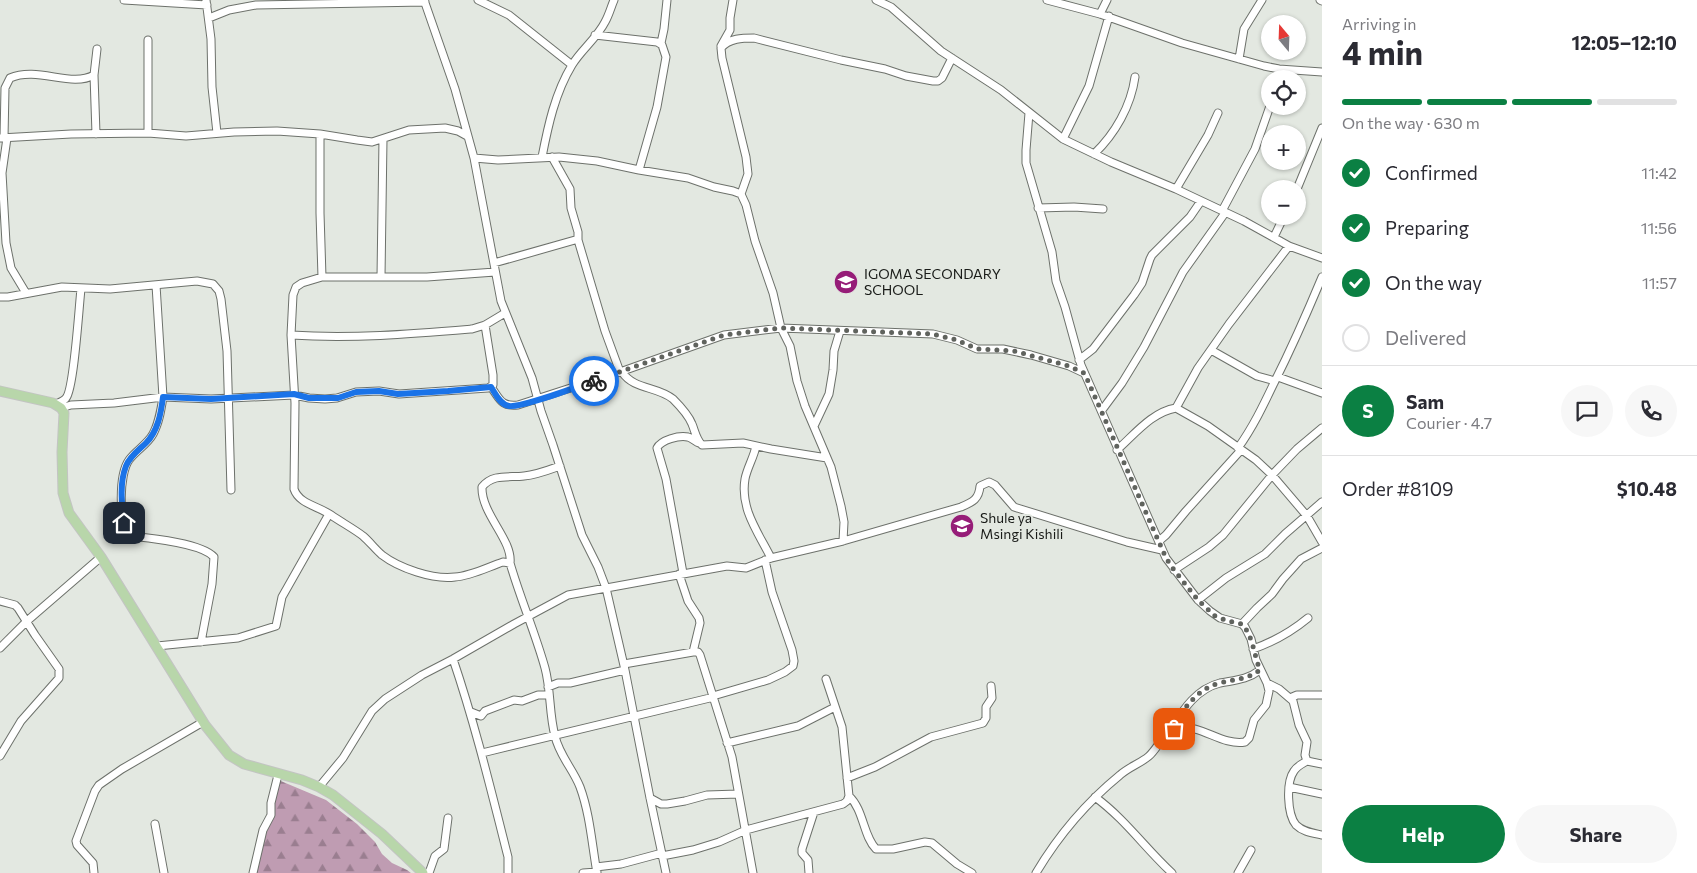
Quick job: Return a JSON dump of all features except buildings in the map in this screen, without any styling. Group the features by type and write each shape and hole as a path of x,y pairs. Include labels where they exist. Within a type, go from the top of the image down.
{"main road":[{"path":"0,391 59,406 64,413 63,493 69,514 100,557 203,722 229,755 244,764 278,775 302,780 319,787 382,834 423,873"}],"street":[{"path":"124,0 207,2 217,133"},
{"path":"478,0 509,15 572,65"},
{"path":"542,158 556,101 572,65 605,22 614,0"},
{"path":"639,170 657,107 663,76 666,57 661,43 667,0"},
{"path":"733,0 730,30 721,48 746,157 748,174 741,194"},
{"path":"876,0 891,7 941,51 1001,90 1063,139 1176,189 1289,246 1322,258"},
{"path":"1047,0 1109,16 1182,43 1238,59 1279,69 1322,72"},
{"path":"1100,14 1107,0"},
{"path":"1238,59 1244,29 1262,0"},
{"path":"209,18 229,10 256,5 424,1 455,89 474,158 501,301 532,378 582,535 606,588 625,667 666,873"},
{"path":"1063,139 1089,86 1109,16"},
{"path":"595,35 661,43"},
{"path":"721,48 724,44 743,38 754,38 933,81 938,81 942,78 952,58"},
{"path":"148,40 148,133"},
{"path":"96,49 94,75 96,134"},
{"path":"26,293 21,283 14,276 8,257 1,196 5,88 10,78 23,74 69,79 84,79 94,75"},
{"path":"1094,154 1108,140 1120,120 1133,92 1135,77"},
{"path":"1030,113 1025,156 1038,208 1052,252 1056,281 1084,373 1102,410 1117,450 1162,550 1174,570 1198,600 1215,616 1242,624 1251,639 1260,670 1267,682 1269,691 1266,704 1254,720 1249,738 1245,742 1233,742 1189,727 1174,729 1168,732"},
{"path":"1176,189 1204,142 1218,113"},
{"path":"1102,410 1122,383 1144,347 1183,272 1224,212 1254,149 1267,115"},
{"path":"4,138 148,133 186,136 277,131 320,134 372,142 421,128 451,128 467,136"},
{"path":"1301,180 1322,128"},
{"path":"320,134 322,277"},
{"path":"381,277 383,139"},
{"path":"474,158 498,160 552,157 597,161 688,178 741,194 773,293 781,328 788,340 792,353 797,381 827,458 841,506 844,522 843,541"},
{"path":"552,157 570,189 571,208 578,232 578,240 605,331 621,372 634,383 666,394 674,400 691,422 700,444"},
{"path":"1079,360 1094,349 1134,296 1142,283 1152,255 1190,217 1202,202"},
{"path":"1038,208 1103,209"},
{"path":"1274,237 1280,225"},
{"path":"494,263 578,240"},
{"path":"1176,408 1198,368 1289,246"},
{"path":"495,272 427,277 322,277 302,283 296,287 293,295 291,335 294,394 294,489 300,499 361,534 381,554 395,563 418,572 445,578 456,577 503,562 510,563"},
{"path":"1159,541 1240,449 1277,379 1310,308 1322,277"},
{"path":"0,297 62,287 110,289 197,281 213,284 219,291 221,299 227,351 231,490"},
{"path":"156,285 163,397 161,412 152,436 129,460 125,467 122,488 124,523 126,531 130,536 187,545 209,553 214,557 212,584 201,642"},
{"path":"59,406 66,399 72,375 81,289"},
{"path":"291,335 364,337 472,329 484,326 505,312"},
{"path":"484,326 493,375 493,385 491,387"},
{"path":"491,387 500,401 509,406 518,405 621,372 724,335 781,328 915,332 944,336 977,349 1014,351 1069,366 1084,373"},
{"path":"814,426 829,394 834,351 840,331"},
{"path":"1211,350 1257,376 1277,379 1322,394"},
{"path":"59,406 97,402 114,403 163,397 211,399 294,394 309,398 338,398 356,392 379,391 398,394 491,387"},
{"path":"1117,450 1148,421 1162,411 1176,408 1195,417 1240,449 1272,475 1307,516 1322,542"},
{"path":"1174,570 1224,535 1272,475 1322,428"},
{"path":"693,652 700,623 699,618 688,601 681,573 666,479 657,448 658,445 663,442 686,437 700,444 712,446 735,442 827,458"},
{"path":"482,753 714,696 768,680 793,666 792,650 772,592 768,559 744,504 745,478 756,446"},
{"path":"560,466 524,476 497,477 482,487 489,511 508,548 514,581 525,606 545,667 554,736 560,751 576,777 584,798 597,871"},
{"path":"319,787 343,758 372,711 385,699 422,675 568,595 727,566 746,568 768,559 843,541 969,504 980,494 980,486 989,482 995,484 1014,507 1049,516 1127,542 1162,550"},
{"path":"1198,600 1226,578 1265,554 1284,534 1322,502"},
{"path":"157,646 238,638 276,625 279,607 287,587 329,514"},
{"path":"1242,624 1272,594 1301,559 1322,548"},
{"path":"0,648 27,621 100,557"},
{"path":"0,601 16,605 59,669 60,674 59,678 22,721 0,756"},
{"path":"525,606 542,608"},
{"path":"1253,649 1281,637 1308,618"},
{"path":"471,712 481,716 485,711 514,700 522,701 549,691 558,683 570,683 625,667 698,652 714,696 732,757 753,873"},
{"path":"453,659 471,712 482,753 508,857 508,873"},
{"path":"1036,873 1061,837 1095,797 1127,769 1150,755 1190,701 1198,694 1218,684 1249,677 1260,670"},
{"path":"583,873 702,848 746,830 843,804 847,801 849,796 842,727 826,679"},
{"path":"1267,682 1279,689 1294,704 1299,725 1307,742 1305,755 1307,761"},
{"path":"847,778 875,767 931,737 984,723 986,707 992,698 991,686"},
{"path":"1290,698 1297,695 1322,696"},
{"path":"727,743 793,727 835,707"},
{"path":"94,873 93,863 77,845 76,840 94,792 100,785 122,769 203,722"},
{"path":"1322,764 1307,761 1293,772 1289,786 1289,803 1295,823 1302,829 1322,835"},
{"path":"253,873 263,830 271,815 271,802 278,775"},
{"path":"1289,786 1322,794"},
{"path":"650,798 661,804 667,804 707,795 738,794"},
{"path":"849,796 857,806 871,844 876,849 893,849 925,842 932,843 957,864 972,873"},
{"path":"1095,797 1125,822 1154,856 1172,873"},
{"path":"809,873 808,860 802,853 802,849 814,812"},
{"path":"429,873 435,856 444,849 448,818"},
{"path":"155,824 164,873"},
{"path":"1238,873 1251,850"}],"green space":[{"path":"276,779 326,800 357,824 392,863 411,873 252,873 271,822"}],"way so far":[{"path":"594,381 672,355 724,335 781,328 932,334 957,340 977,349 1002,349 1053,361 1084,373 1166,558 1198,600 1215,616 1228,621 1238,622 1245,627 1251,639 1260,670 1249,677 1209,687 1198,694 1190,701 1168,732 1174,729"}],"place":[{"name":"IGOMA SECONDARY SCHOOL","path":"846,282"},
{"name":"Shule ya Msingi Kishili","path":"962,526"}],"route":[{"path":"124,523 122,488 125,467 129,460 152,436 161,412 163,397 211,399 294,394 309,398 338,398 356,392 379,391 398,394 491,387 500,401 509,406 527,403 594,381"}]}
